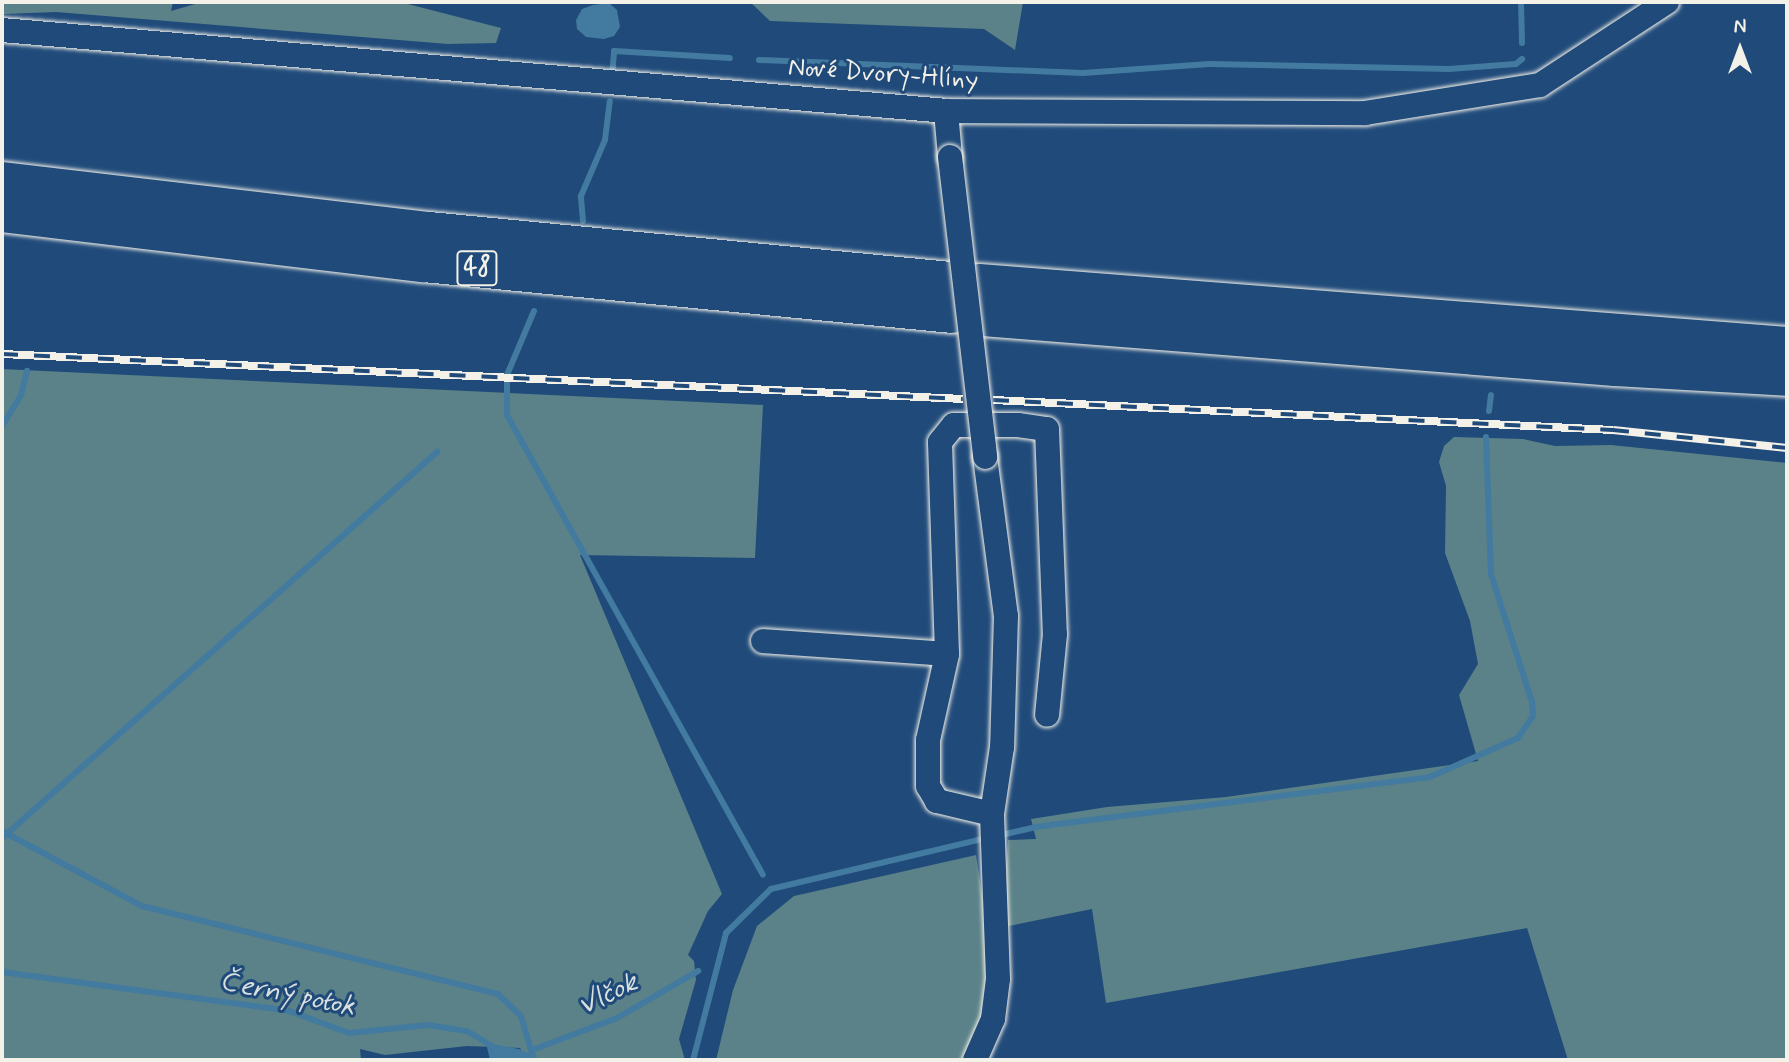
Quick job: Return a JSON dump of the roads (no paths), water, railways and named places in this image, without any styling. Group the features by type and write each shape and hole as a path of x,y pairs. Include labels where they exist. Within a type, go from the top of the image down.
{"highway":[{"name":"48","path":"2,181 429,231 966,299"},
{"name":"48","path":"2,213 424,263 966,299"},
{"path":"966,299 1787,346"},
{"path":"966,299 1615,367 1787,377"}],"street":[{"name":"Nové Dvory-Hlíny","path":"2,30 946,111 1365,113 1540,85 1667,2"},
{"path":"946,111 1006,616 1002,747 993,829 998,979 993,1019 975,1060"},
{"path":"993,829 937,801 928,786 928,740 947,654 940,442 954,425 1018,425 1047,429 1055,634 1047,715"},
{"path":"763,641 947,654"}],"water":[{"path":"609,3 617,10 620,27 614,36 604,39 586,37 577,29 576,20 582,9"},
{"path":"486,1043 519,1049 543,1060 490,1060"}],"waterway":[{"path":"1521,2 1522,43"},
{"path":"612,76 614,51 730,58"},
{"path":"759,60 1083,73 1209,64 1449,69 1516,64 1522,59"},
{"path":"583,221 581,196 605,140 610,101"},
{"path":"534,311 507,375 507,415 763,875"},
{"path":"2,426 21,395 27,371"},
{"path":"1489,411 1491,395"},
{"path":"997,836 1035,827 1430,777 1518,738 1533,716 1532,702 1491,574 1486,437"},
{"path":"2,838 437,452"},
{"path":"2,831 142,906 498,994 521,1016 534,1060"},
{"path":"693,1060 726,933 771,889 987,838"},
{"name":"Vlčok","path":"532,1050 617,1018 698,971"},
{"name":"Černý potok","path":"2,972 289,1011 349,1033 428,1025 467,1031 495,1048"}],"railway":[{"path":"2,354 963,399"},
{"path":"993,400 1613,430 1787,448"}]}
